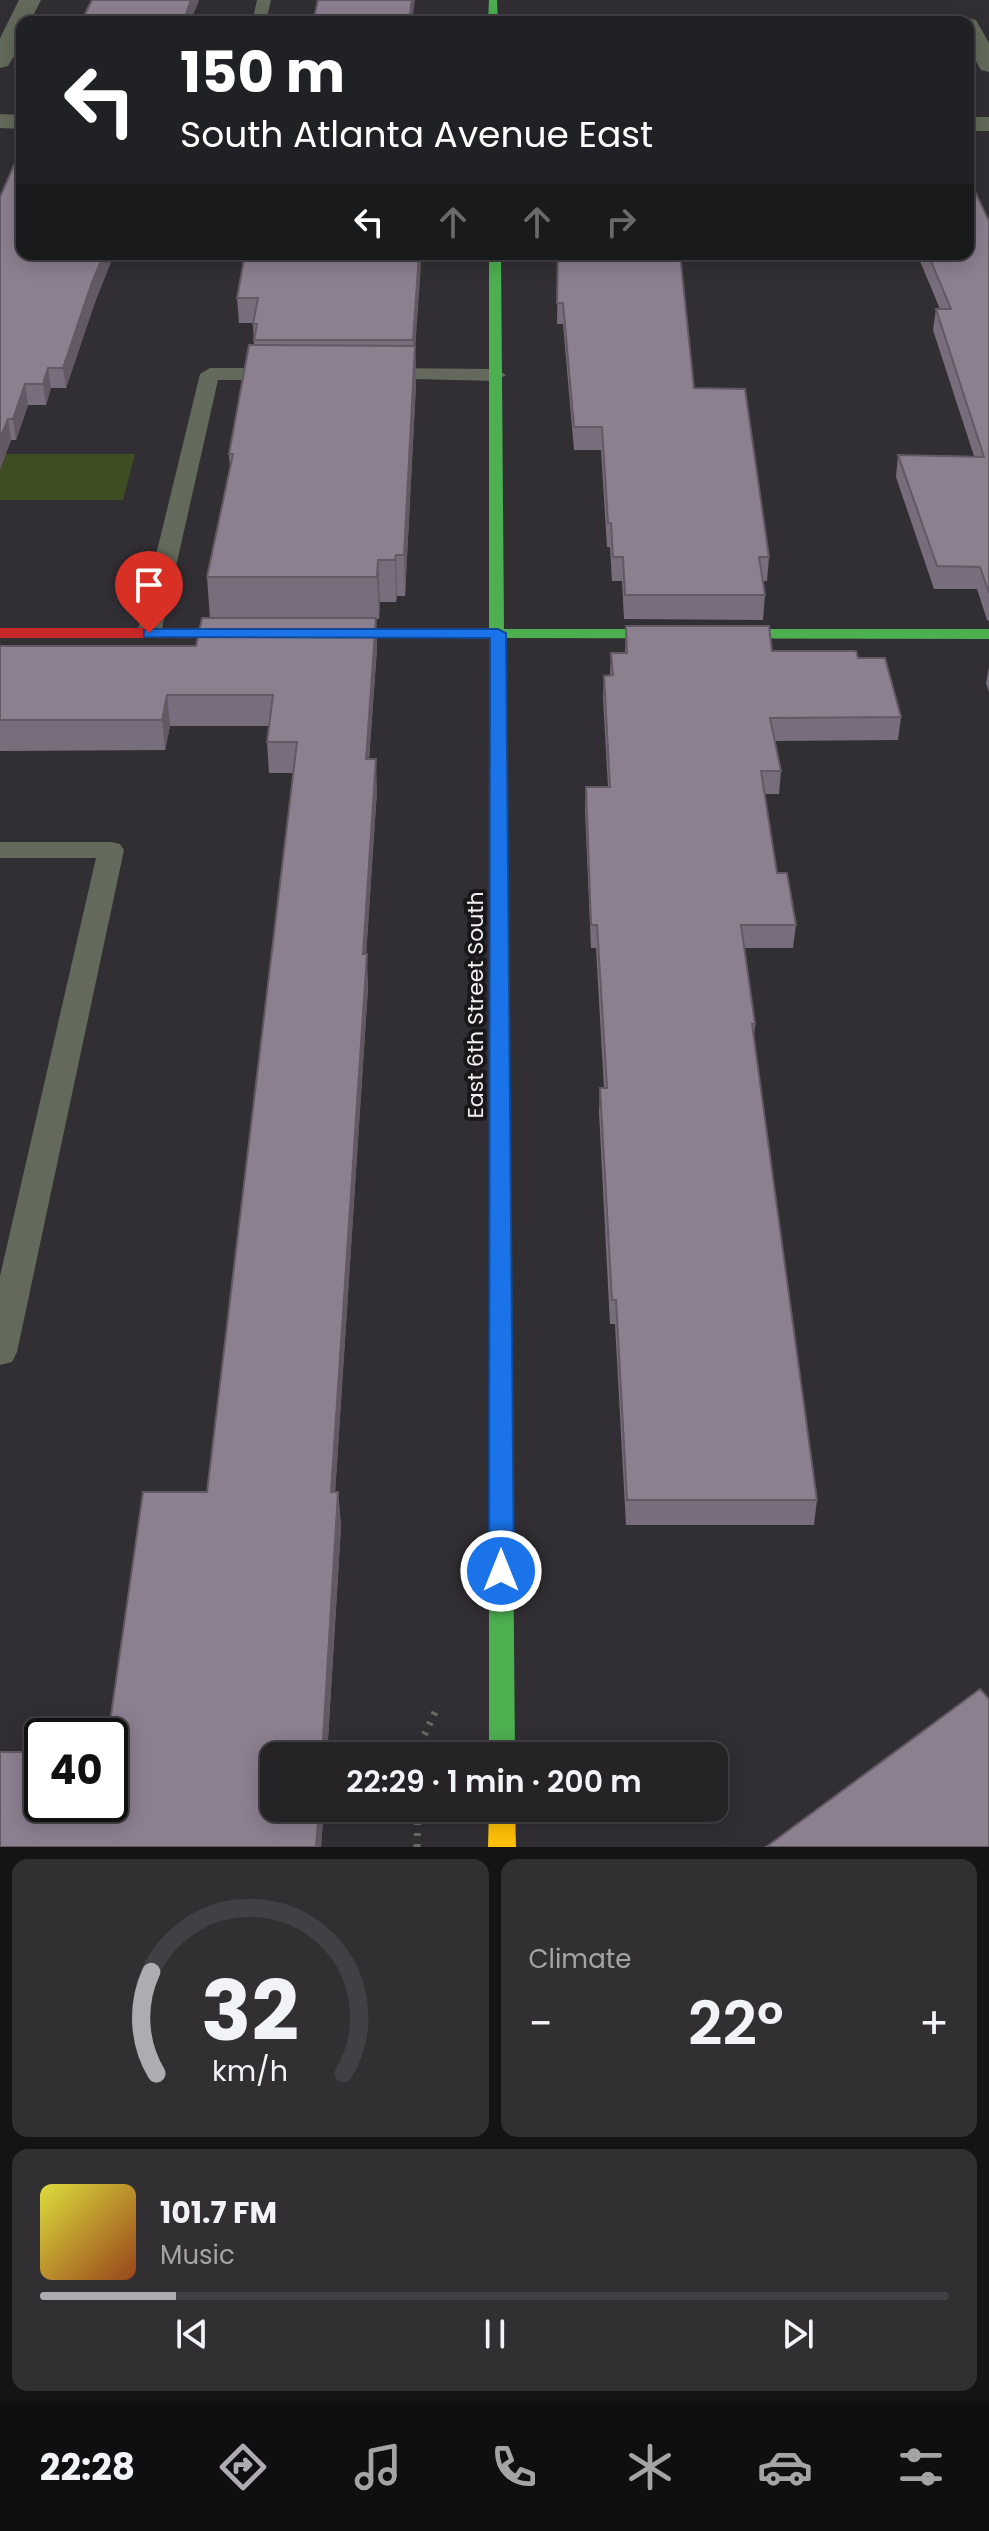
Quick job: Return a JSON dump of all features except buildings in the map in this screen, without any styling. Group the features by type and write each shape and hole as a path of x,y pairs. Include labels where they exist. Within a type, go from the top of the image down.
{"street":[{"path":"3,50 16,26"},
{"path":"974,36 989,65"},
{"name":"East 6th Street South","path":"495,260 502,1742"},
{"path":"0,633 989,634"},
{"path":"502,1822 502,1847"}],"lane":[{"path":"149,633 210,374 303,374"},
{"path":"364,374 496,375"},
{"path":"0,850 111,850 0,1352"}],"path":[{"path":"417,1847 418,1822"}],"green space":[{"path":"0,454 135,454 123,500 0,500"}],"traffic: fast":[{"path":"493,0 493,16"},
{"path":"495,260 499,1085"},
{"path":"363,633 989,634"},
{"path":"501,1526 502,1742"}],"traffic: slow":[{"path":"499,1085 501,1526"},
{"path":"502,1822 502,1847"}],"traffic: jam":[{"path":"0,633 363,633"}],"route":[{"path":"149,633 498,633 501,1571"}]}
